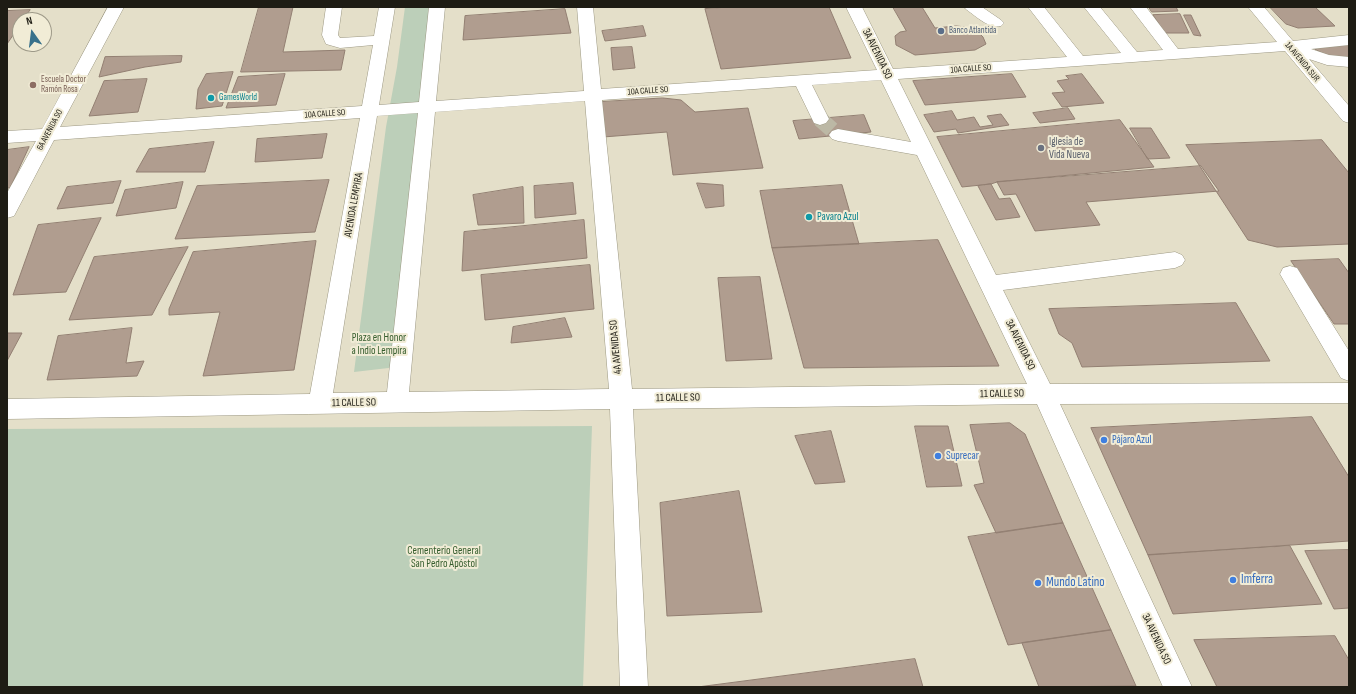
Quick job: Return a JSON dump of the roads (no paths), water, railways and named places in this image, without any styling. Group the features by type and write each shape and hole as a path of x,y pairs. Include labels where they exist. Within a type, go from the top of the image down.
{"street":[{"name":"6A AVENIDA SO","path":"7,211 116,7"},
{"path":"334,7 330,35 332,41 340,43 382,40"},
{"name":"AVENIDA LEMPIRA","path":"320,404 388,7"},
{"path":"397,402 437,7"},
{"name":"4A AVENIDA SO","path":"585,7 621,398 634,687"},
{"name":"3A AVENIDA SO","path":"854,7 1043,393 1178,687"},
{"path":"972,7 996,23"},
{"path":"1036,7 1079,61"},
{"path":"1092,7 1133,57"},
{"path":"1138,7 1174,54"},
{"name":"1A AVENIDA SUR","path":"1256,7 1349,117"},
{"name":"10A CALLE SO","path":"7,136 1289,46 1349,40"},
{"path":"1289,46 1327,60 1349,62"},
{"path":"801,80 820,119"},
{"path":"838,135 924,150"},
{"path":"990,284 1175,260"},
{"path":"1290,274 1349,371"},
{"name":"11 CALLE SO","path":"7,409 621,398 1043,393 1349,393"}],"tunnel":[{"path":"820,119 838,135"}],"place":[{"name":"Banco Atlantida","path":"941,31"},
{"name":"Escuela Doctor Ramón Rosa","path":"33,85"},
{"name":"GamesWorld","path":"211,98"},
{"name":"Iglesia de Vida Nueva","path":"1041,148"},
{"name":"Pavaro Azul","path":"809,217"},
{"name":"Pájaro Azul","path":"1104,440"},
{"name":"Suprecar","path":"938,456"},
{"name":"Imferra","path":"1233,580"},
{"name":"Mundo Latino","path":"1038,583"}],"park label":[{"name":"Plaza en Honor a Indio Lempira","path":"379,344"},
{"name":"Cementerio General San Pedro Apóstol","path":"444,557"}]}
